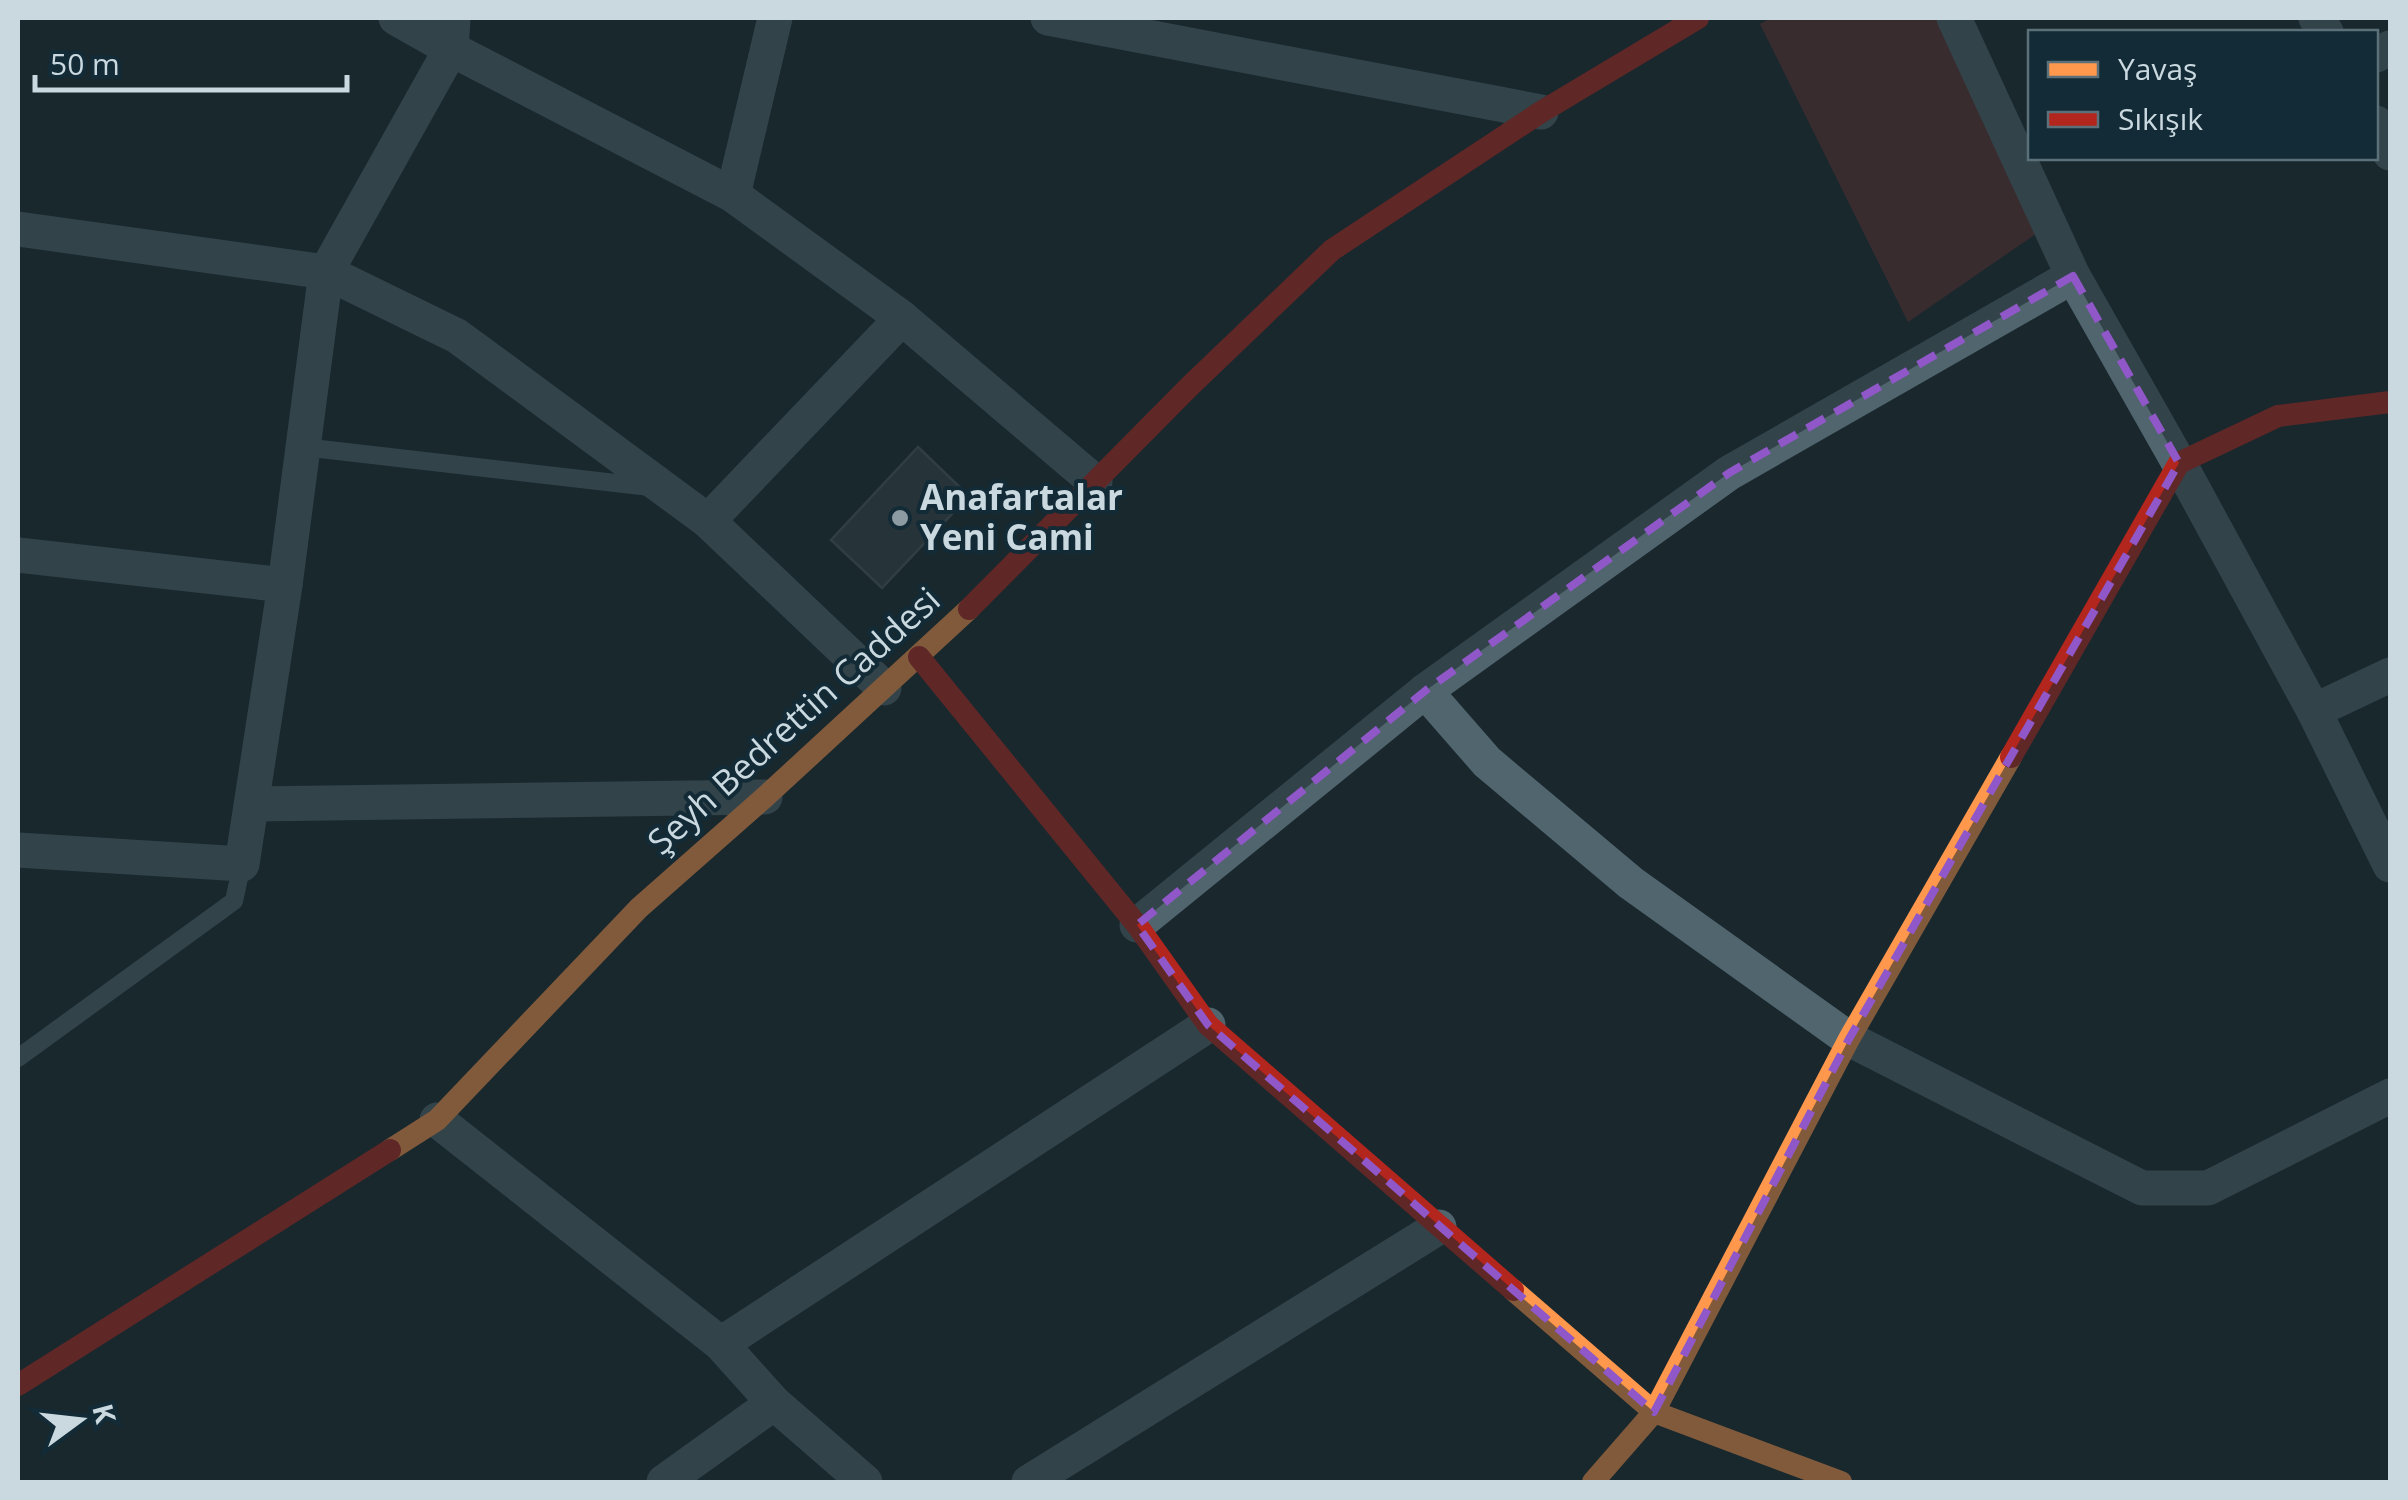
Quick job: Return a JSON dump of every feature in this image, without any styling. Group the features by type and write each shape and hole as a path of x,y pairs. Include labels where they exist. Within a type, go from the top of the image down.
{"street":[{"path":"396,18 452,33 732,195 902,318 1095,482"},
{"path":"732,195 775,18"},
{"path":"1048,18 1541,112"},
{"name":"Şeyh Bedrettin Caddesi","path":"18,1385 437,1120 640,908 919,657 1332,250 1541,112 1698,18"},
{"path":"1954,18 2073,276 2314,711 2390,865"},
{"path":"18,850 242,864 285,585 326,272 452,33"},
{"path":"2378,127 2390,153"},
{"path":"18,228 326,272 457,336 708,520 884,688"},
{"path":"1136,925 1425,691 1729,473 2073,276"},
{"path":"708,520 902,318"},
{"path":"1593,1482 1654,1412 1849,1039 2179,464 2278,416 2390,402"},
{"path":"18,555 285,585"},
{"path":"919,657 1136,925 1208,1024 1654,1412 1841,1482"},
{"path":"2314,711 2390,675"},
{"path":"1425,691 1486,762 1630,883 1849,1039 2142,1188 2208,1188 2390,1096"},
{"path":"252,804 765,797"},
{"path":"721,1344 1208,1024"},
{"path":"437,1120 721,1344 774,1403 865,1482"},
{"path":"1029,1482 1440,1227"},
{"path":"664,1482 774,1403"}],"lane":[{"path":"303,448 666,489"},
{"path":"18,1058 234,901 242,864"}],"highlighted area":[{"path":"2073,276 2179,463 1849,1039 1654,1412 1208,1025 1137,925 1425,691 1729,473"}],"shaded area":[{"path":"1771,18 1955,18 2056,220 1908,322 1760,24"}],"building":[{"name":"Anafartalar Yeni Cami","path":"918,447 969,496 882,588 831,540"}],"traffic: slow":[{"path":"390,1150 437,1120 639,908 969,609"},
{"path":"1593,1482 1654,1412 1849,1039 2011,757"},
{"path":"1513,1290 1654,1412 1841,1482"}],"traffic: jam":[{"path":"969,609 1191,385 1332,250 1541,112 1698,18"},
{"path":"2011,757 2179,463 2278,416 2390,402"},
{"path":"919,657 1137,925 1208,1025 1513,1290"},
{"path":"18,1385 390,1150"}],"place":[{"name":"Anafartalar Yeni Cami","path":"900,518"}]}
